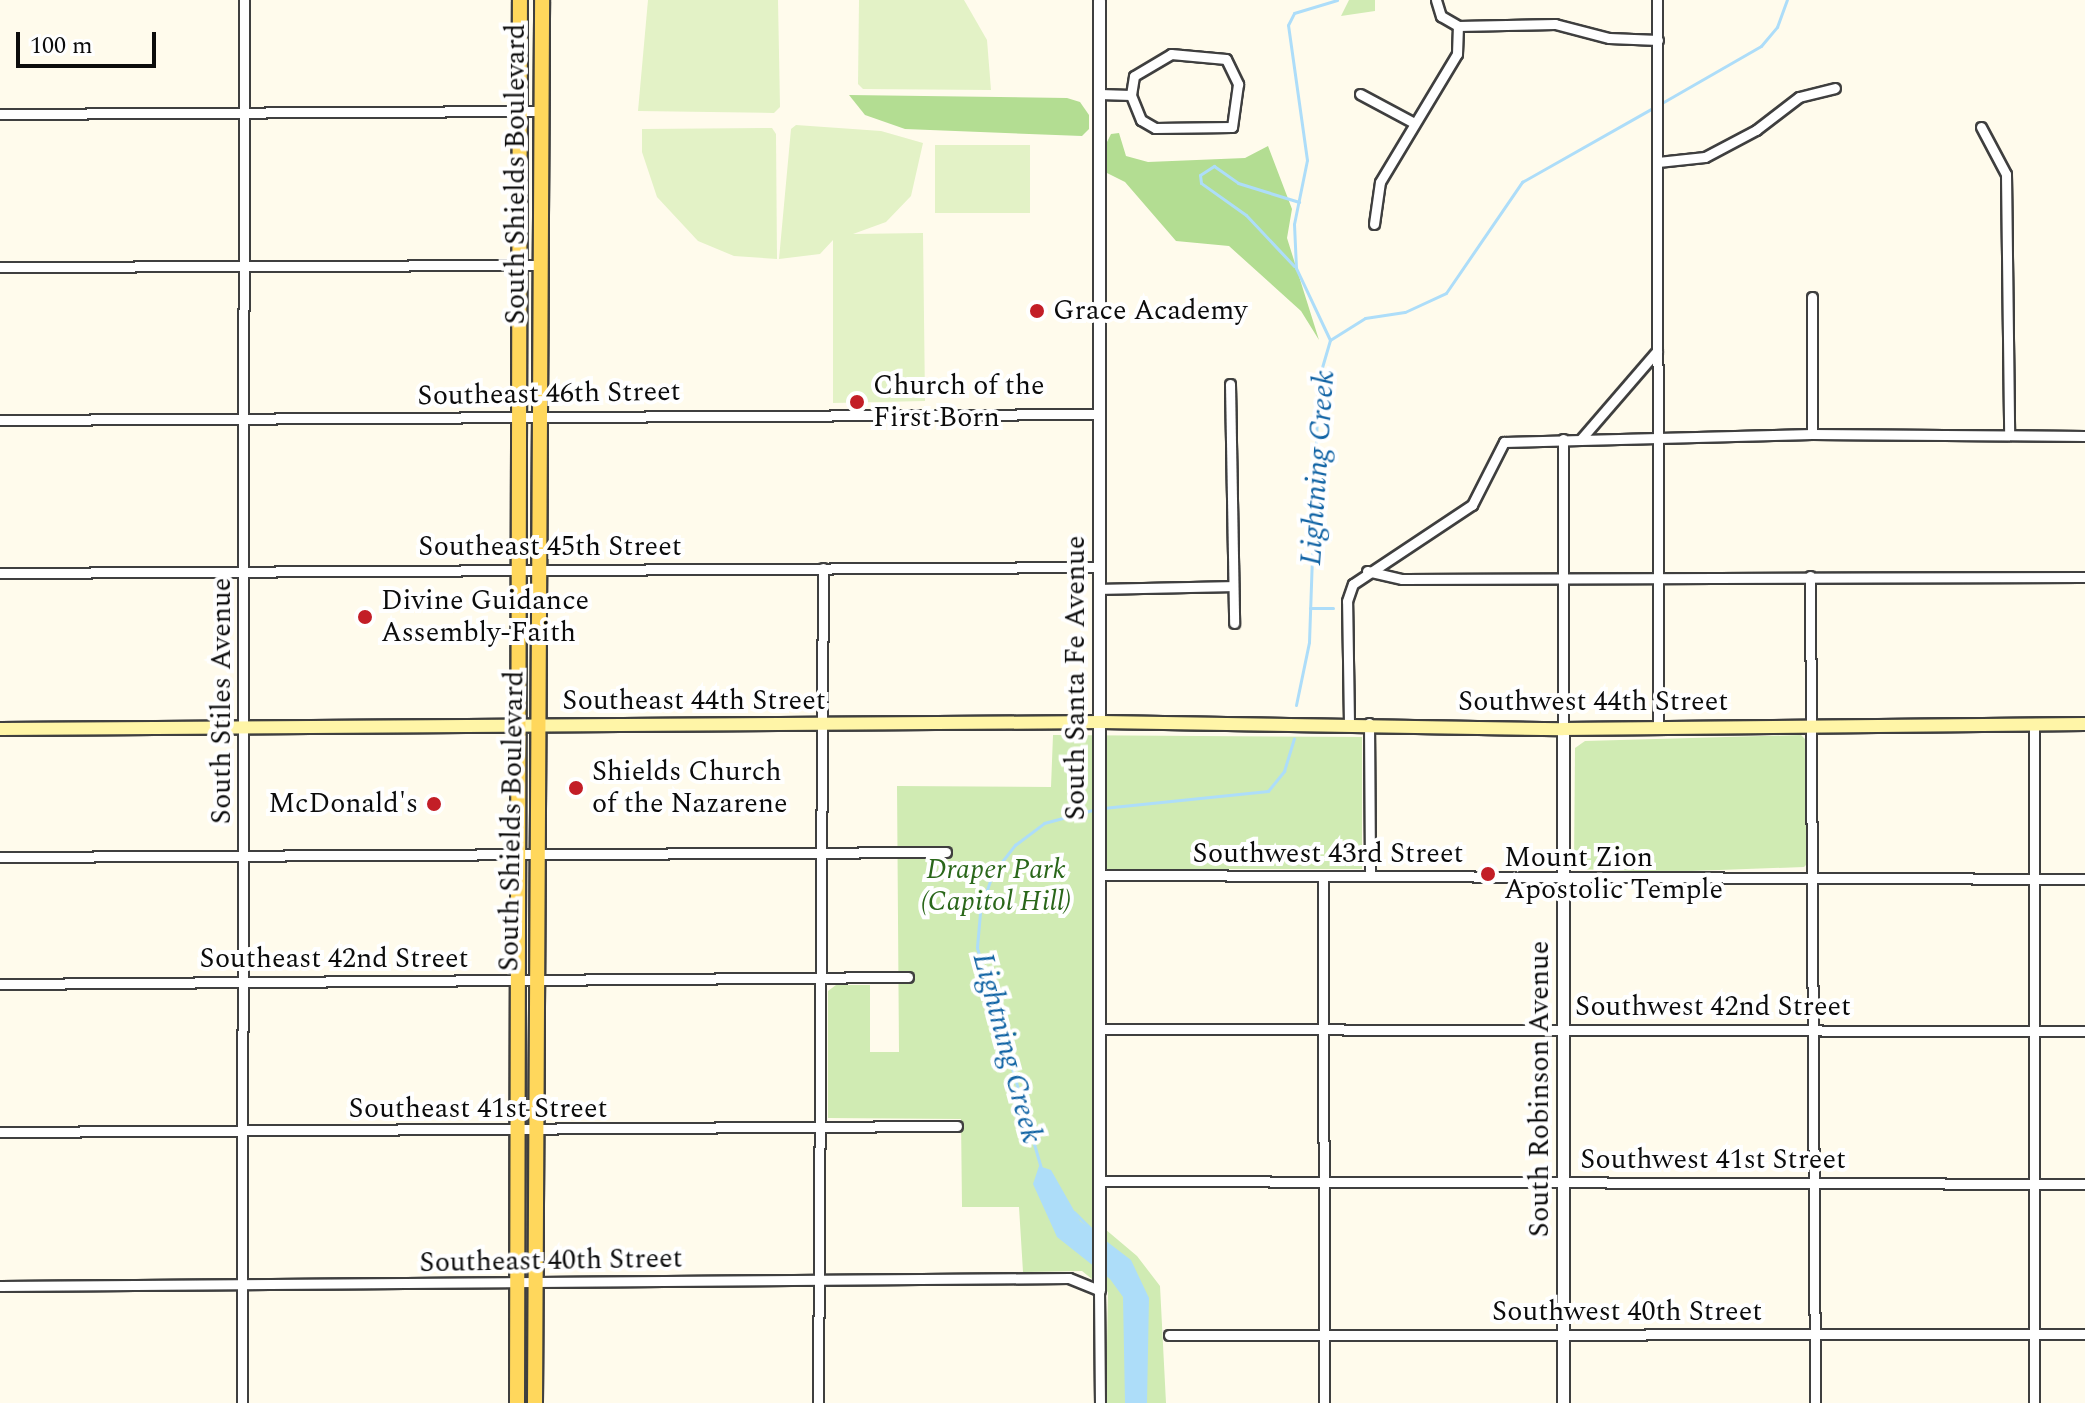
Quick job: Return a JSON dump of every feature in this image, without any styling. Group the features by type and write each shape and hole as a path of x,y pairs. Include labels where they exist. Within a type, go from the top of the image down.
{"main road":[{"name":"South Shields Boulevard","path":"517,1403 520,0"},
{"name":"South Shields Boulevard","path":"535,1403 542,0"},
{"name":"Southeast 44th Street","path":"0,729 1101,722"},
{"name":"Southwest 44th Street","path":"1101,722 1369,723 1563,729 1813,724 2085,724"}],"street":[{"name":"South Stiles Avenue","path":"242,1403 244,0"},
{"name":"South Santa Fe Avenue","path":"1099,0 1100,1403"},
{"path":"1436,0 1449,24 1458,26 1570,25 1609,38 1658,40"},
{"path":"1657,0 1658,729"},
{"path":"1374,224 1380,182 1457,54 1458,26"},
{"path":"1171,54 1226,59 1238,84 1232,127 1192,130 1155,128 1141,120 1131,95 1134,76 1143,66 1171,54"},
{"path":"1658,162 1705,157 1756,130 1799,97 1835,88"},
{"path":"1099,94 1131,95"},
{"path":"1360,94 1414,123"},
{"path":"0,114 542,111"},
{"path":"1981,127 2006,174 2009,435"},
{"path":"0,267 542,265"},
{"path":"1812,297 1812,434"},
{"path":"1581,439 1658,350"},
{"path":"1230,384 1234,623"},
{"name":"Southeast 46th Street","path":"0,420 1099,414"},
{"path":"1349,723 1347,601 1353,584 1367,571 1472,505 1498,446 1515,440 1812,434 2085,436"},
{"name":"South Robinson Avenue","path":"1563,439 1563,1403"},
{"name":"Southeast 45th Street","path":"0,573 1100,567"},
{"path":"818,1403 820,1280 816,1128 823,568"},
{"path":"1367,571 1392,579 2085,577"},
{"path":"1810,576 1815,876 1815,1403"},
{"path":"1100,589 1232,586"},
{"path":"1369,723 1370,876"},
{"path":"2034,724 2034,1403"},
{"path":"0,857 946,852"},
{"name":"Southwest 43rd Street","path":"1099,875 2085,879"},
{"path":"1323,877 1324,1403"},
{"name":"Southeast 42nd Street","path":"0,984 908,977"},
{"name":"Southwest 42nd Street","path":"1100,1029 2085,1031"},
{"name":"Southeast 41st Street","path":"0,1132 957,1126"},
{"name":"Southwest 41st Street","path":"1100,1181 2085,1184"},
{"name":"Southeast 40th Street","path":"0,1286 1069,1278 1099,1290"},
{"name":"Southwest 40th Street","path":"1169,1335 2085,1334"}],"green space":[{"path":"648,0 778,0 780,107 774,113 638,111"},
{"path":"859,0 964,0 987,40 991,90 863,89 858,84"},
{"path":"1349,0 1375,0 1375,11 1341,16"},
{"path":"849,95 1067,98 1080,102 1089,115 1089,129 1082,136 905,129 865,115"},
{"path":"796,125 881,131 923,143 911,196 886,222 853,234 923,233 925,401 833,403 833,240 820,254 779,259 791,129"},
{"path":"772,128 776,134 777,259 734,256 698,241 657,197 642,152 642,129"},
{"path":"1119,133 1126,156 1148,162 1245,158 1268,146 1292,209 1287,238 1319,340 1301,311 1229,246 1176,241 1125,182 1105,172 1105,146 1111,134"},
{"path":"935,145 1030,145 1030,213 935,213"},
{"name":"Draper Park (Capitol Hill)","path":"1053,735 1362,737 1362,869 1094,869 1092,1218 1137,1256 1160,1286 1166,1403 1106,1403 1108,1292 1082,1271 1023,1272 1019,1207 962,1207 961,1119 828,1118 828,991 836,985 870,985 870,1052 899,1052 897,786 1051,787"},
{"path":"1801,735 1809,743 1808,863 1804,867 1665,872 1574,869 1575,748 1585,741"}],"water":[{"path":"1039,1166 1051,1170 1080,1221 1131,1260 1149,1298 1147,1403 1125,1403 1123,1297 1110,1279 1057,1237 1033,1184"}],"waterway":[{"path":"1330,340 1296,268 1294,224 1307,160 1288,25 1294,13 1337,0"},
{"name":"Lightning Creek","path":"1660,104 1761,46 1777,27 1787,0"},
{"name":"Lightning Creek","path":"1296,705 1309,642 1318,381 1330,340 1365,318 1405,312 1446,293 1522,182 1653,108"},
{"path":"1294,266 1246,215 1201,183 1200,175 1214,166 1238,183 1299,202"},
{"path":"1314,539 1330,539"},
{"path":"1310,608 1333,608"},
{"name":"Lightning Creek","path":"1103,808 1268,791 1284,771 1294,739"},
{"name":"Lightning Creek","path":"1041,1168 977,947 980,910 993,873 1015,845 1044,823 1096,809"},
{"name":"Lightning Creek","path":"1074,1212 1094,1232"}],"place":[{"name":"Grace Academy","path":"1037,311"},
{"name":"Church of the First Born","path":"857,402"},
{"name":"Divine Guidance Assembly-Faith","path":"365,617"},
{"name":"Shields Church of the Nazarene","path":"576,788"},
{"name":"McDonald's","path":"434,804"},
{"name":"Mount Zion Apostolic Temple","path":"1488,874"}]}
